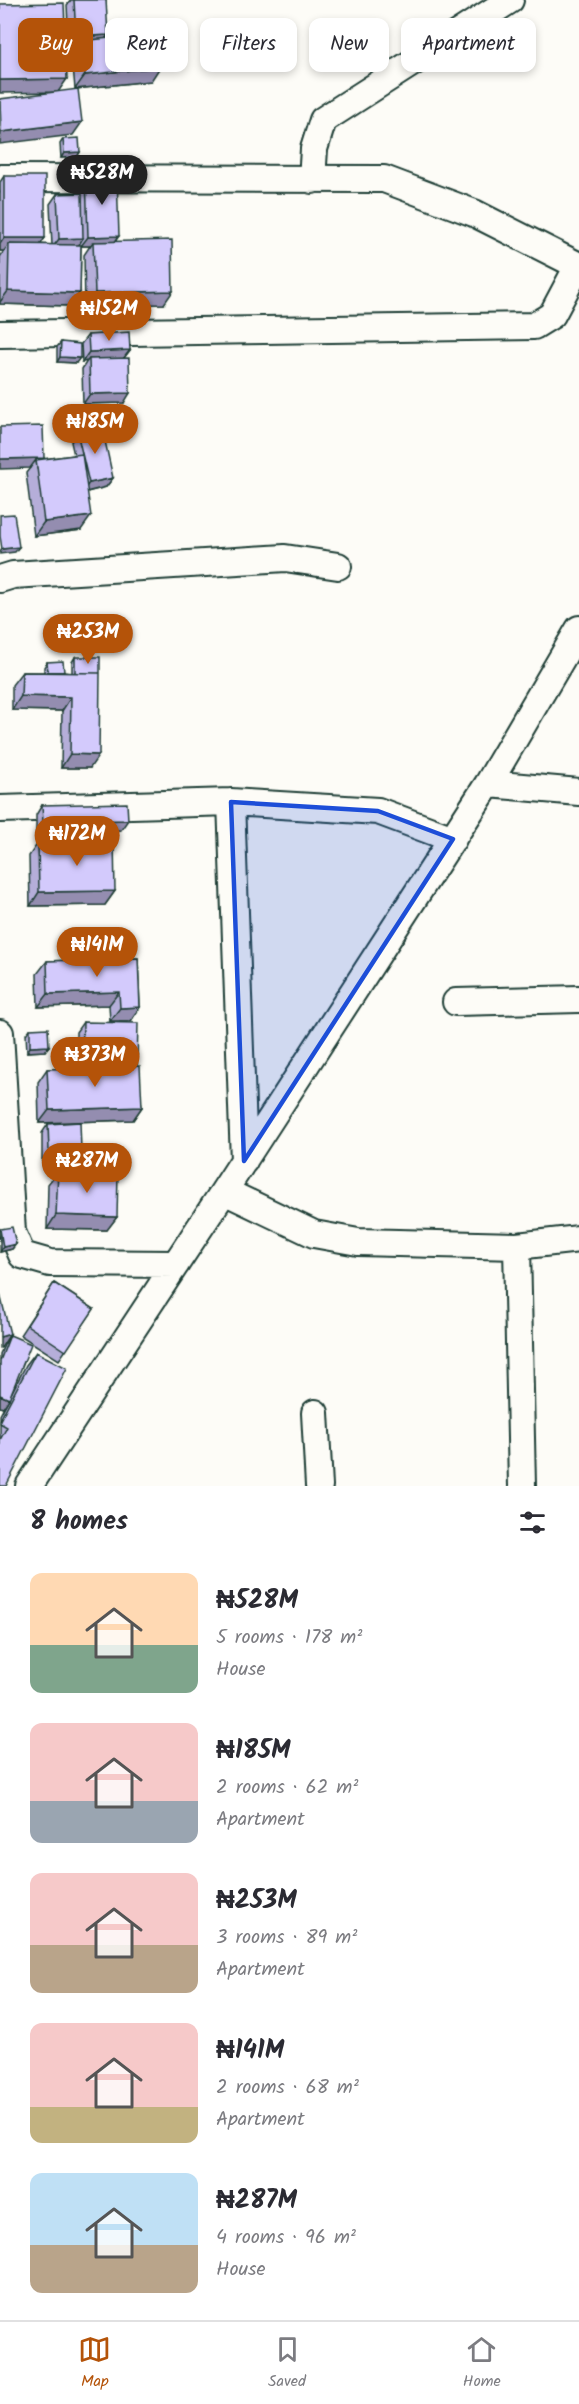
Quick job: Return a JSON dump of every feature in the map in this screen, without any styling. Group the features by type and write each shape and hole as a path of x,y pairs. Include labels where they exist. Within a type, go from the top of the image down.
{"street":[{"path":"312,180 314,149 323,120 510,0"},
{"path":"0,178 384,179 474,213 578,266 552,315 534,326 0,334"},
{"path":"0,579 13,576 285,558 338,566"},
{"path":"29,1486 453,839 579,629"},
{"path":"488,784 579,792"},
{"path":"0,809 231,802 378,811 453,839"},
{"path":"231,802 244,1161"},
{"path":"456,1002 579,999"},
{"path":"0,1033 12,1232 22,1255 50,1263 176,1264"},
{"path":"224,1191 314,1234 358,1242 517,1246 579,1239"},
{"path":"517,1246 522,1486"},
{"path":"315,1413 319,1486"}],"highlighted area":[{"path":"231,802 378,811 453,839 244,1161"}],"building":[{"path":"74,0 106,0 105,35 93,36 93,18 75,18"},
{"path":"64,3 65,18 18,18 18,72 67,72 67,79 0,80 0,4"},
{"path":"105,38 105,72 113,72 85,75 85,72 93,72 93,40"},
{"path":"78,89 82,122 1,132 0,99"},
{"path":"79,138 80,152 64,153 63,139"},
{"path":"4,176 45,176 45,238 4,238"},
{"path":"86,176 117,176 119,236 88,237"},
{"path":"82,193 83,238 59,239 57,194"},
{"path":"172,240 173,291 95,293 93,242"},
{"path":"9,244 81,245 80,293 8,291"},
{"path":"129,332 130,350 89,352 88,335"},
{"path":"61,342 80,344 80,358 60,357"},
{"path":"129,358 130,393 90,394 89,359"},
{"path":"43,426 44,458 0,459 0,427"},
{"path":"102,427 113,478 89,483 77,432"},
{"path":"82,454 91,516 44,522 36,460"},
{"path":"14,514 19,547 2,549 0,515"},
{"path":"75,657 100,657 100,673 75,673"},
{"path":"63,661 64,672 48,672 47,662"},
{"path":"22,672 100,673 99,755 70,754 71,697 21,696"},
{"path":"127,803 128,820 43,822 42,805"},
{"path":"114,841 115,891 39,892 38,843"},
{"path":"138,958 140,1007 120,1008 119,992 48,994 47,961"},
{"path":"83,1022 138,1023 137,1064 82,1063"},
{"path":"48,1028 49,1046 30,1047 30,1029"},
{"path":"140,1066 142,1107 49,1110 47,1069"},
{"path":"80,1122 81,1150 49,1151 48,1124"},
{"path":"58,1171 118,1173 117,1217 56,1215"},
{"path":"12,1227 16,1244 3,1247 0,1229"},
{"path":"54,1283 94,1309 66,1351 27,1325"},
{"path":"0,1294 10,1334 0,1337"},
{"path":"10,1335 31,1344 9,1399 0,1395 0,1361"},
{"path":"36,1352 67,1368 6,1486 0,1486 0,1440 7,1427 0,1423 0,1420"}]}
